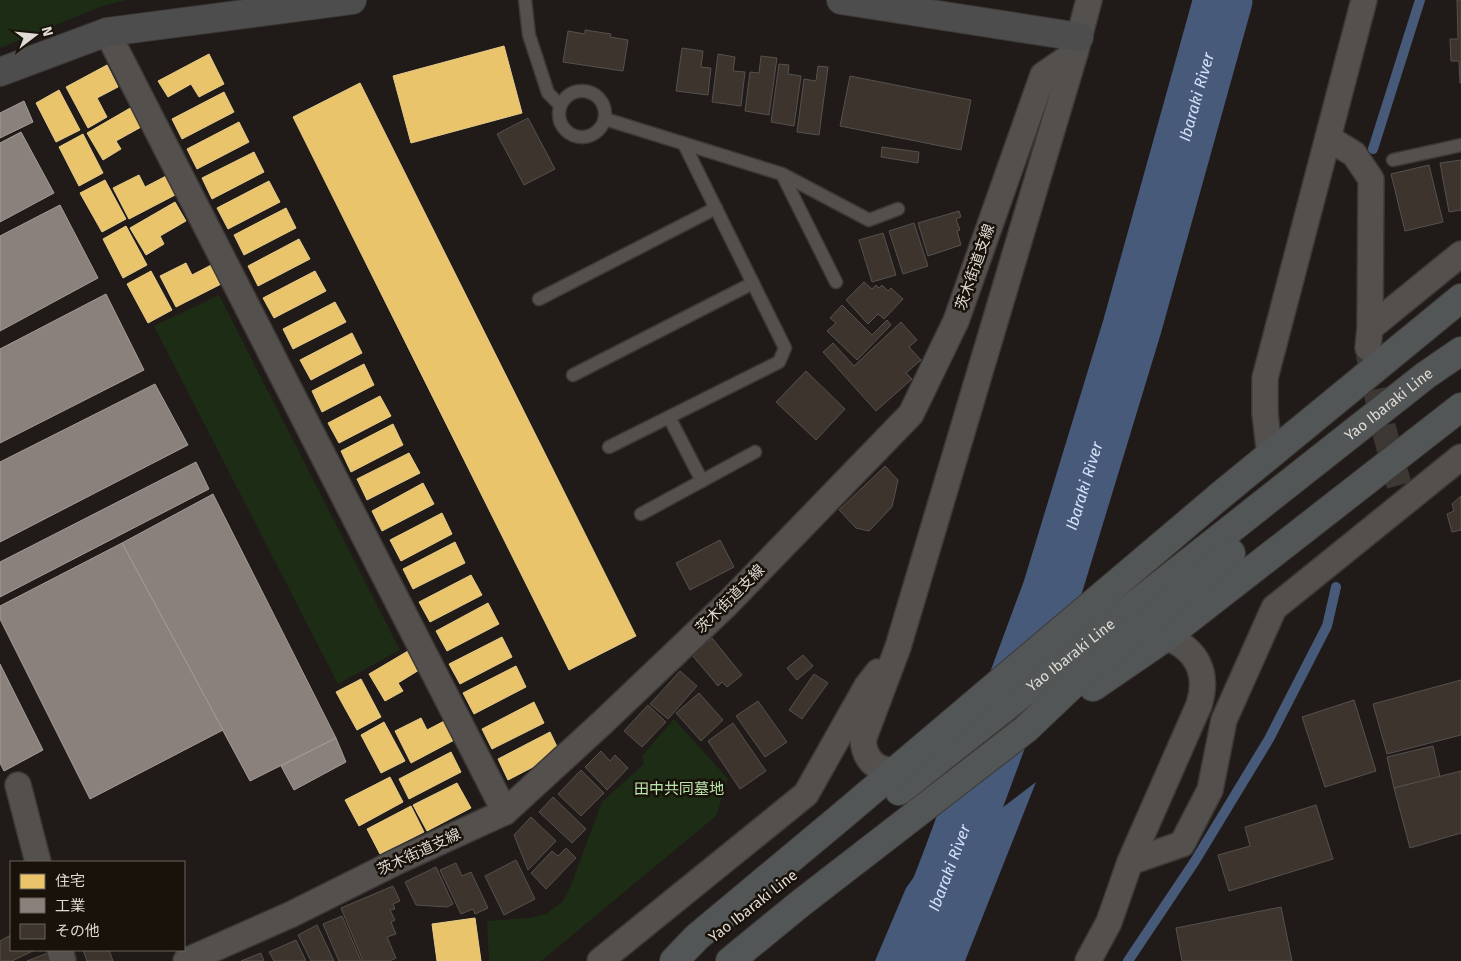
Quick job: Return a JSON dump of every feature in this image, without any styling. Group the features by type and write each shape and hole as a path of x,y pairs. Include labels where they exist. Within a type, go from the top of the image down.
{"main road":[{"path":"674,961 697,937 843,825 895,771 1221,496 1461,298"},
{"name":"Yao Ibaraki Line","path":"681,961 843,825 1225,534 1426,375 1461,351"},
{"name":"Yao Ibaraki Line","path":"730,961 801,903 1026,728 1087,671 1435,384 1461,360"},
{"path":"1026,728 1166,637 1461,408"}],"street":[{"path":"0,72 107,32 352,0"},
{"path":"842,0 1077,45"},
{"path":"895,771 884,770 874,765 866,756 863,740 898,646 1089,0"},
{"path":"1270,456 1264,414 1265,378 1364,0"},
{"path":"107,32 505,812"},
{"name":"茨木街道支線","path":"186,961 292,914 398,860 505,812 602,724 726,605 911,414 956,321 1043,75 1077,45"},
{"path":"1328,138 1354,154 1371,179 1368,338 1461,254"},
{"path":"1130,862 1182,844 1210,790 1224,720 1274,608 1461,457"},
{"path":"1088,961 1109,922 1130,862 1202,694 1202,673 1198,663 1185,646 1166,637"},
{"path":"600,961 806,794 867,686 898,646"},
{"path":"18,785 38,861"}],"lane":[{"path":"525,0 529,36 548,93 560,105"},
{"path":"585,90 599,97 603,104 605,119 602,126 590,136 582,138 575,136 568,133 559,120 558,112 560,105 564,98 570,94 585,90"},
{"path":"605,119 782,174 869,220 898,210"},
{"path":"609,447 779,362 786,348 684,144"},
{"path":"1393,160 1461,144"},
{"path":"782,174 836,282"},
{"path":"539,299 716,208"},
{"path":"573,375 754,283"},
{"path":"669,417 702,481"},
{"path":"641,514 754,452"}],"green space":[{"path":"0,0 128,0 102,6 0,48"},
{"path":"219,295 400,650 338,684 154,326"},
{"name":"田中共同墓地","path":"674,719 728,779 716,816 541,961 489,961 487,921 529,918 546,914 562,902 571,885 602,802 644,764 642,756"}],"water":[{"path":"1036,782 965,961 875,961 906,888 914,877 919,886 976,840 972,831"}],"building: 住宅":[{"path":"504,46 522,113 411,143 393,76"},
{"path":"209,54 224,84 199,97 191,84 168,97 158,81"},
{"path":"107,65 118,87 97,98 107,117 88,128 66,87"},
{"path":"360,83 636,636 569,670 293,117"},
{"path":"59,90 80,130 56,142 36,103"},
{"path":"224,92 234,112 182,139 172,119"},
{"path":"132,107 143,126 116,141 121,149 103,160 87,133"},
{"path":"239,122 249,142 197,169 187,149"},
{"path":"83,134 103,173 79,186 59,147"},
{"path":"254,152 264,172 212,199 202,178"},
{"path":"139,175 145,187 168,175 177,194 129,219 113,188"},
{"path":"105,180 126,219 102,232 80,193"},
{"path":"269,181 280,202 228,229 217,208"},
{"path":"175,202 186,221 160,236 164,244 146,255 130,228"},
{"path":"286,208 296,228 244,255 234,235"},
{"path":"126,226 147,265 123,278 103,239"},
{"path":"299,239 310,259 258,286 248,266"},
{"path":"186,263 192,275 215,263 225,282 176,307 160,276"},
{"path":"151,271 172,310 148,323 127,284"},
{"path":"315,271 326,291 274,318 263,298"},
{"path":"335,302 346,322 293,349 283,329"},
{"path":"352,333 362,353 311,380 300,360"},
{"path":"364,364 374,385 322,412 312,391"},
{"path":"380,396 391,416 339,443 328,423"},
{"path":"393,424 403,445 351,472 341,451"},
{"path":"409,453 420,473 367,500 357,479"},
{"path":"423,483 434,504 382,531 372,511"},
{"path":"442,513 452,534 401,561 390,540"},
{"path":"455,542 465,563 413,589 403,569"},
{"path":"471,575 482,595 430,622 419,602"},
{"path":"488,603 499,624 447,651 436,631"},
{"path":"502,637 512,657 460,684 449,664"},
{"path":"413,648 424,667 398,683 403,691 385,701 369,674"},
{"path":"516,666 526,687 474,714 463,693"},
{"path":"361,679 381,717 357,730 336,692"},
{"path":"534,702 544,723 492,749 482,729"},
{"path":"421,718 427,730 450,718 460,737 411,763 395,731"},
{"path":"384,722 405,761 381,773 361,735"},
{"path":"550,732 560,753 508,780 498,759"},
{"path":"451,752 461,772 409,799 399,779"},
{"path":"390,777 403,802 359,826 345,800"},
{"path":"457,783 471,808 427,831 413,805"},
{"path":"411,806 424,832 380,854 367,829"},
{"path":"475,918 481,961 437,961 432,924"}],"building: 工業":[{"path":"24,101 33,122 0,138 0,113"},
{"path":"21,132 54,193 0,222 0,143"},
{"path":"60,205 98,278 0,331 0,236"},
{"path":"106,294 144,370 0,443 0,349"},
{"path":"155,384 188,445 0,542 0,462"},
{"path":"196,462 209,489 0,597 0,562"},
{"path":"213,494 336,738 250,781 122,543"},
{"path":"122,543 223,730 90,799 0,619 0,606"},
{"path":"0,664 43,750 4,771 0,763"},
{"path":"336,738 346,762 294,790 281,766"}],"building: その他":[{"path":"1457,0 1461,0 1461,83 1459,61 1451,61 1450,39 1458,39"},
{"path":"585,30 611,34 610,37 628,40 623,71 563,62 568,31 585,34"},
{"path":"682,48 703,51 701,67 711,68 708,95 676,91"},
{"path":"718,54 735,57 733,71 745,72 741,106 712,102"},
{"path":"761,56 777,58 769,115 745,111 750,72 759,73"},
{"path":"779,64 789,65 788,74 801,76 794,126 771,122"},
{"path":"818,66 828,67 819,135 797,132 804,79 816,81"},
{"path":"850,76 971,100 961,150 840,126"},
{"path":"528,118 555,169 524,185 497,134"},
{"path":"882,147 919,152 918,163 881,157"},
{"path":"1461,160 1461,210 1449,212 1440,163"},
{"path":"1429,165 1443,222 1405,231 1391,174"},
{"path":"959,211 961,217 956,219 960,230 957,231 961,245 928,256 918,223"},
{"path":"914,223 928,266 903,274 889,231"},
{"path":"883,233 896,275 872,282 859,240"},
{"path":"864,282 872,289 876,285 879,288 882,285 888,291 891,288 903,299 884,319 878,314 868,324 846,300"},
{"path":"842,305 872,335 887,320 891,325 857,360 827,331 836,323 830,318"},
{"path":"901,322 917,340 909,347 921,360 906,373 912,379 876,411 823,352 833,343 854,366"},
{"path":"806,371 845,409 816,440 776,402"},
{"path":"885,466 898,480 892,507 869,531 856,528 839,510"},
{"path":"1461,496 1461,530 1452,532 1447,514 1454,511 1452,504"},
{"path":"720,540 734,567 690,590 676,563"},
{"path":"712,638 742,675 727,687 722,682 718,686 692,655"},
{"path":"803,655 813,666 797,680 787,668"},
{"path":"680,671 697,686 668,719 650,704"},
{"path":"814,674 828,683 802,719 789,710"},
{"path":"1461,680 1461,735 1387,754 1373,704"},
{"path":"699,693 723,720 701,741 676,713"},
{"path":"1354,700 1376,771 1325,787 1302,717"},
{"path":"758,701 787,742 765,757 736,716"},
{"path":"648,705 666,722 642,747 624,731"},
{"path":"733,723 766,771 740,789 708,741"},
{"path":"1433,746 1440,777 1394,788 1387,757"},
{"path":"601,751 610,761 615,755 628,768 607,790 585,767"},
{"path":"581,770 604,793 581,816 558,794"},
{"path":"1461,771 1461,833 1410,848 1394,788"},
{"path":"553,797 586,829 572,843 539,812"},
{"path":"1316,805 1333,859 1229,891 1218,855 1250,846 1245,827"},
{"path":"531,817 556,841 528,870 514,835"},
{"path":"566,848 576,858 546,889 531,873 552,851 558,856"},
{"path":"516,860 535,899 504,915 485,876"},
{"path":"456,863 462,876 471,872 488,908 475,914 473,909 461,914 440,870"},
{"path":"436,867 453,904 447,907 416,905 405,882"},
{"path":"393,886 400,901 393,904 395,909 390,910 395,920 391,922 396,934 387,937 396,958 390,961 363,961 341,908"},
{"path":"1281,907 1292,961 1182,961 1176,928"},
{"path":"342,916 361,961 339,961 323,924"},
{"path":"317,925 334,961 311,961 298,935"},
{"path":"10,936 10,951 33,951 12,961 0,961 0,941"},
{"path":"296,940 306,961 274,961 269,952"},
{"path":"83,951 109,951 113,961 87,961"},
{"path":"48,953 50,961 27,961"},
{"path":"261,953 264,961 241,961"}],"waterway":[{"name":"Ibaraki River","path":"913,961 1052,590 1132,327 1223,0"},
{"path":"1373,149 1420,0"},
{"path":"1128,961 1195,861 1269,739 1327,626 1336,587"}],"tunnel":[{"path":"1368,353 1383,426 1404,503"}]}
